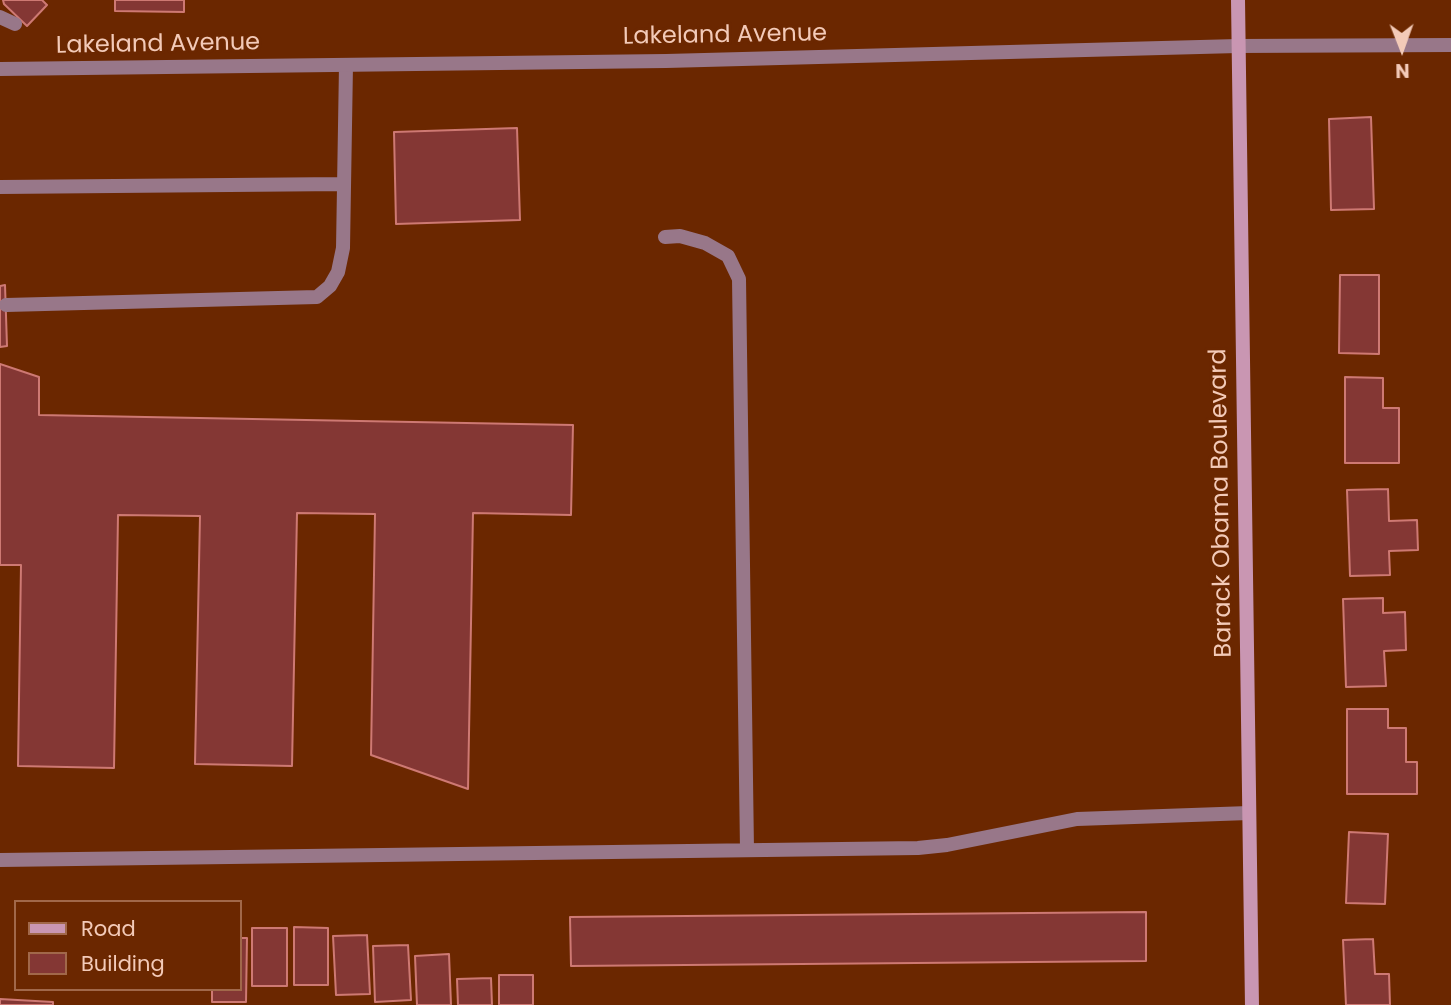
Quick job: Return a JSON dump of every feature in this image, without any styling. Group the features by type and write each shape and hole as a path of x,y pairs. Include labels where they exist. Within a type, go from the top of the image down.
{"main road":[{"name":"Barack Obama Boulevard","path":"1238,0 1252,1005"}],"street":[{"path":"0,16 15,24"},
{"name":"Lakeland Avenue","path":"0,69 666,61 1238,47 1451,46"},
{"path":"6,305 317,297 330,286 338,272 342,248 346,65"},
{"path":"0,187 344,184"},
{"path":"665,237 680,236 705,243 727,256 739,279 747,850"},
{"path":"0,860 918,848 947,845 1077,819 1249,813"}],"building":[{"path":"3,0 42,0 47,5 27,26"},
{"path":"115,0 184,0 184,12 115,11"},
{"path":"1371,117 1374,209 1331,210 1329,119"},
{"path":"517,128 520,220 396,224 394,132"},
{"path":"1340,275 1379,275 1379,354 1339,353"},
{"path":"5,285 7,346 0,347 0,286"},
{"path":"0,364 39,377 39,415 573,425 571,515 473,513 468,789 371,755 375,514 297,513 292,766 195,764 200,516 118,515 114,768 18,766 21,565 0,565"},
{"path":"1345,377 1383,378 1383,408 1399,408 1399,463 1345,463"},
{"path":"1388,489 1389,521 1417,520 1418,550 1389,551 1390,575 1350,576 1347,490"},
{"path":"1383,598 1383,613 1405,612 1406,650 1384,651 1386,686 1346,687 1343,599"},
{"path":"1347,709 1388,709 1388,728 1406,728 1406,762 1417,762 1417,794 1347,794"},
{"path":"1349,832 1388,834 1385,904 1346,903"},
{"path":"1146,912 1146,961 571,966 570,917"},
{"path":"294,927 328,928 328,985 294,985"},
{"path":"252,928 287,928 287,986 252,986"},
{"path":"367,935 370,994 336,995 333,936"},
{"path":"242,938 247,938 246,1002 212,1002 212,991 242,991"},
{"path":"1373,939 1375,974 1389,974 1390,1005 1346,1005 1343,940"},
{"path":"408,945 411,1000 375,1002 373,946"},
{"path":"449,954 451,1005 417,1005 415,956"},
{"path":"499,975 533,975 533,1005 499,1005"},
{"path":"491,978 492,1005 458,1005 457,979"},
{"path":"0,999 53,1002 53,1005 0,1005"}]}
